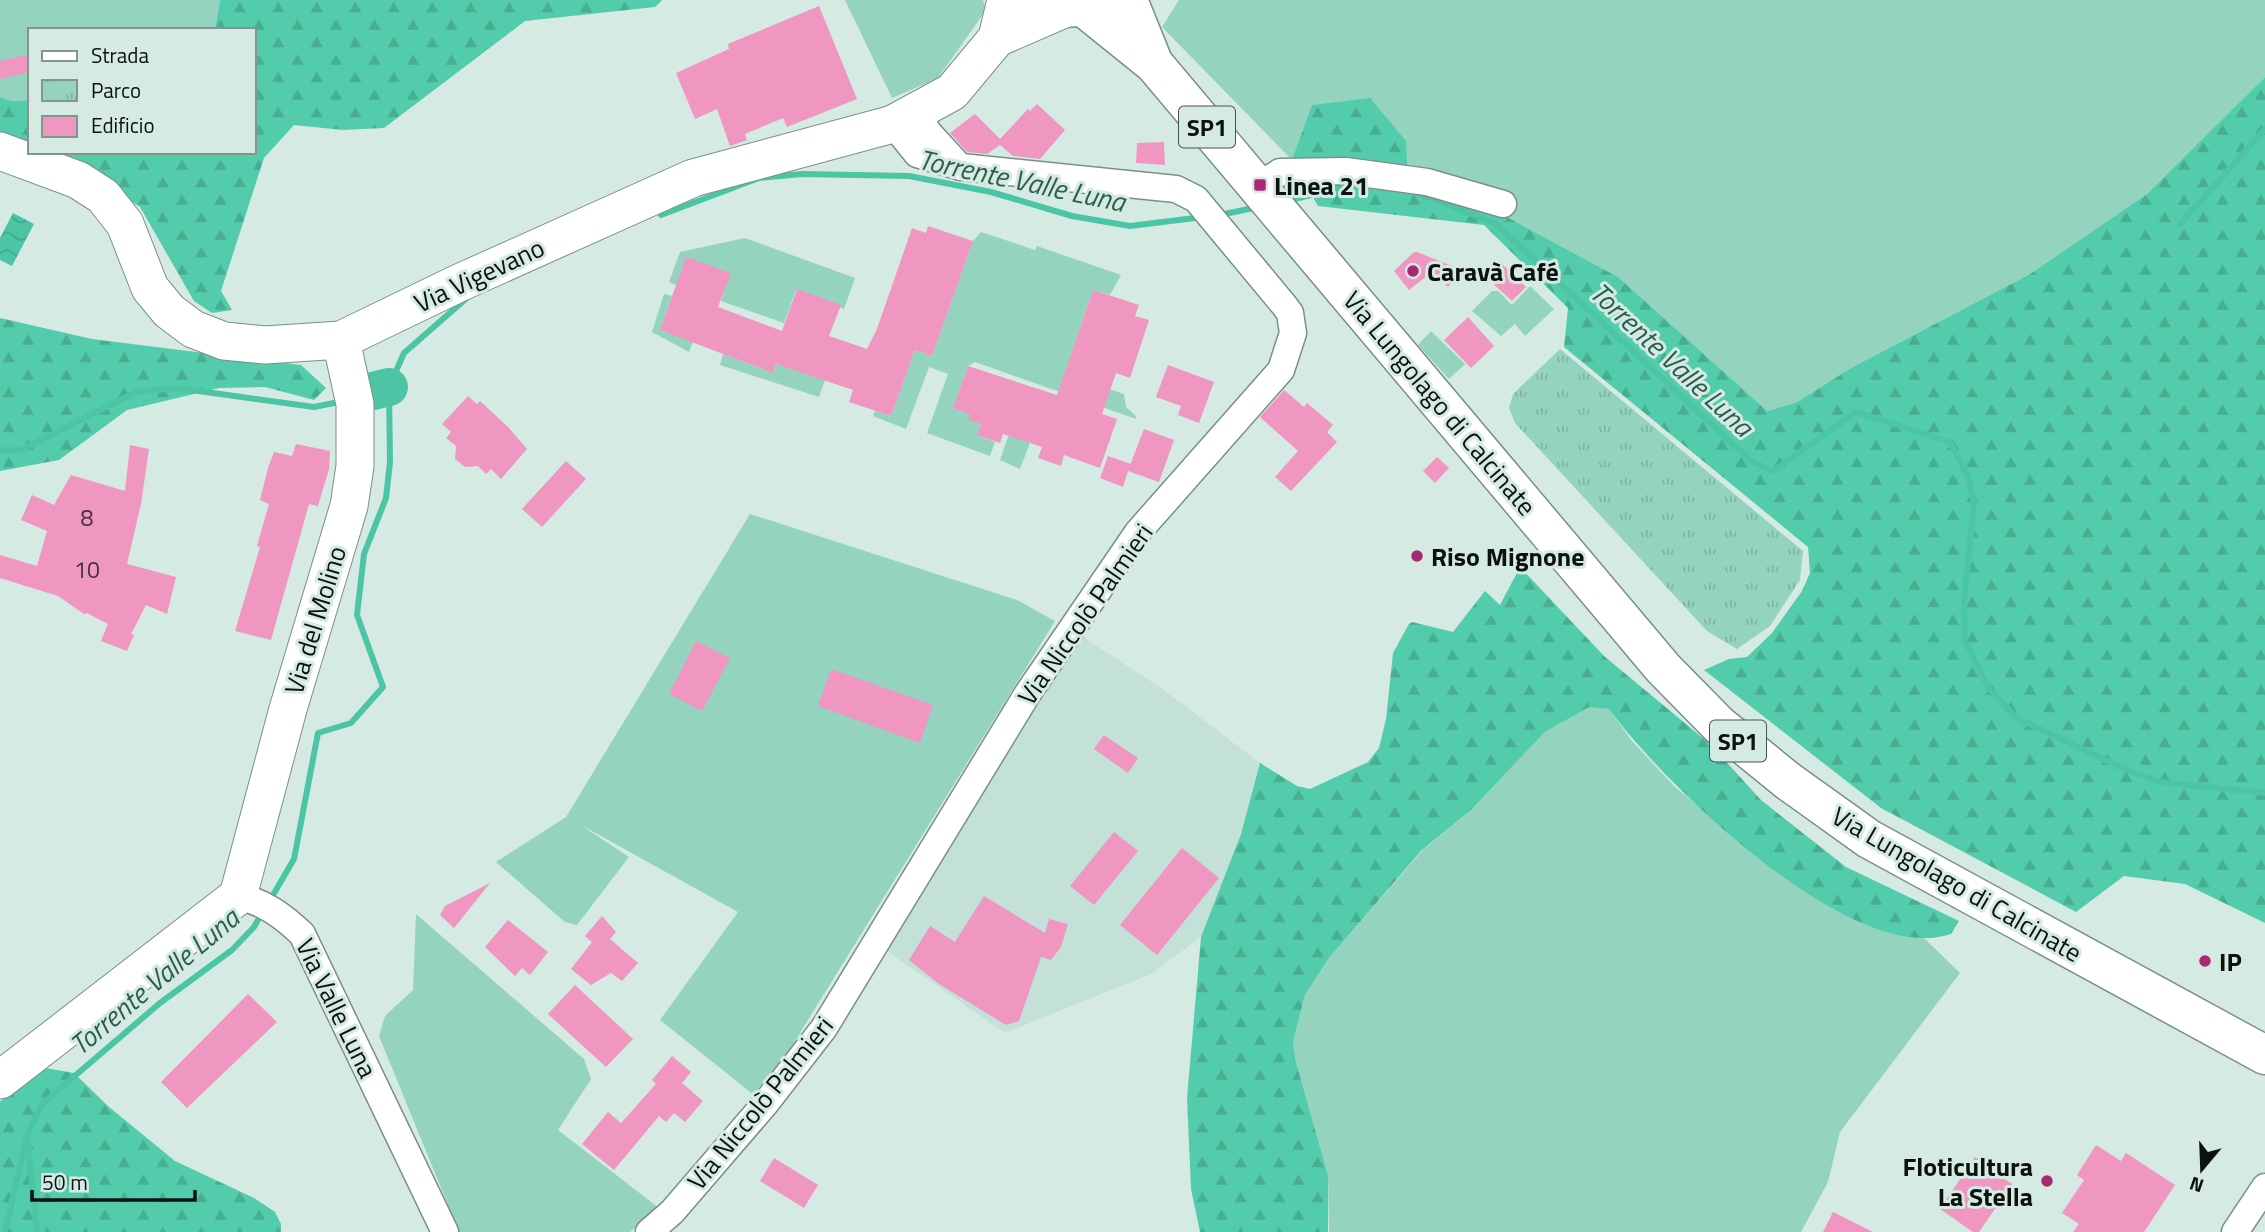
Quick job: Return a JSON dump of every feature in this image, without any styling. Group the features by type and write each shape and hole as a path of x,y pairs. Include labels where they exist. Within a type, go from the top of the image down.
{"main road":[{"name":"SP1","path":"1128,0 1154,64"},
{"name":"SP1","path":"1071,4 1154,64 1258,189"},
{"name":"Via Lungolago di Calcinate","path":"1258,189 1663,668 1719,725 1788,781 1869,839 2265,1055"}],"street":[{"name":"Via Vigevano","path":"997,38 1006,0"},
{"name":"Via Vigevano","path":"0,151 78,180 103,196 125,223 150,288 169,311 193,329 224,341 265,345 341,340 459,283 693,178 906,118 952,92 997,38 1071,4"},
{"name":"Via Niccolò Palmieri","path":"649,1232 672,1212 765,1104 824,1028 1028,694 1138,532 1281,370 1293,333 1290,313 1195,199 1176,189 961,167 927,131 906,118"},
{"path":"1258,189 1280,172 1346,171 1427,182 1503,204"},
{"name":"Via del Molino","path":"247,898 288,709 349,506 355,466 355,404 341,340"},
{"path":"0,1080 247,898"},
{"name":"Via Valle Luna","path":"247,898 284,917 302,934 445,1232"},
{"path":"2235,1232 2265,1187"}],"shaded area":[{"path":"1080,635 1161,688 1260,763 1241,834 1201,937 1151,974 1005,1033 887,951"}],"green space":[{"path":"0,0 220,0 215,28 28,28 28,100 12,101 0,97"},
{"path":"220,0 662,0 655,7 525,21 384,128 343,130 294,125 264,158 221,291 232,310 212,313 194,301 140,207 104,184 40,154 256,154 256,28 215,28"},
{"path":"845,0 983,0 986,10 938,78 892,98"},
{"path":"1179,0 2265,0 2265,77 2147,194 2030,274 1851,368 1797,402 1766,411 1618,277 1494,210 1292,160 1162,27"},
{"path":"2265,77 2265,923 2185,884 2124,876 2076,912 1881,808 1704,670 1729,659 1747,657 1772,633 1802,591 1810,573 1808,547 1564,347 1568,308 1484,225 1318,206 1292,160 1312,105 1370,98 1406,141 1408,183 1494,210 1618,277 1767,411 1797,402 1851,368 2030,274 2147,194"},
{"path":"0,97 12,101 28,100 28,149 0,139"},
{"path":"981,232 1035,250 1037,246 1121,275 1110,295 1093,290 1066,369 1068,375 1124,394 1126,407 1136,419 975,362 968,366 953,408 970,415 969,420 981,424 977,435 995,442 990,456 927,433 948,374 929,367 906,429 873,416 875,411 891,416 915,350 932,356 973,241"},
{"path":"745,238 855,278 844,309 796,290 784,323 721,301 730,273 676,285 669,282 680,252"},
{"path":"1530,286 1554,309 1525,336 1515,324 1501,336 1472,311 1492,291 1498,291 1512,305"},
{"path":"664,294 672,296 660,330 693,342 689,352 652,332"},
{"path":"0,318 92,339 301,365 326,388 314,400 265,387 219,388 127,410 59,460 0,471"},
{"path":"1431,331 1465,364 1449,379 1418,345"},
{"path":"1560,349 1803,551 1800,580 1770,626 1737,649 1707,631 1515,423 1509,408 1513,394"},
{"path":"723,354 773,373 776,364 825,380 819,397 720,365"},
{"path":"1009,434 1030,443 1020,469 1000,460"},
{"path":"750,514 1017,600 1055,621 759,1099 660,1020 738,912 581,825 629,857 577,925 565,922 496,862 566,817"},
{"path":"1520,567 1604,656 1710,744 1761,800 1846,867 1959,921 1951,934 1910,937 1863,924 1814,897 1763,862 1715,822 1671,780 1609,709 1589,707 1545,732 1471,810 1421,851 1329,958 1305,995 1293,1042 1296,1062 1328,1175 1328,1232 1200,1232 1191,1189 1187,1098 1201,937 1241,834 1260,763 1297,786 1310,789 1368,762 1379,748 1386,719 1393,653 1409,624 1412,622 1453,632 1485,591 1500,605"},
{"path":"1590,706 1609,709 1632,741 1675,787 1785,877 1835,910 1870,925 1925,939 1960,973 1840,1132 1828,1182 1801,1232 1329,1232 1328,1175 1296,1062 1293,1042 1305,995 1329,958 1422,851 1471,810 1545,732"},
{"path":"416,914 584,1059 591,1079 558,1130 659,1208 630,1232 459,1232 379,1036 385,1016 413,990"},
{"path":"34,1066 74,1073 109,1107 175,1161 254,1198 275,1212 281,1224 281,1232 0,1232 0,1102"}],"water":[{"path":"13,213 34,224 12,266 0,260 0,238"}],"building":[{"path":"819,6 857,99 787,127 783,118 745,134 747,140 730,146 717,109 695,119 676,73 729,49 728,44"},
{"path":"28,54 28,72 0,79 0,61"},
{"path":"1037,104 1065,130 1040,159 1013,156 1000,145 987,154 967,152 950,133 975,114 1000,139 1028,109 1030,111"},
{"path":"1164,142 1165,165 1136,163 1137,143"},
{"path":"928,226 973,241 932,356 915,350 891,416 849,402 853,390 776,364 773,373 660,330 686,257 731,273 718,307 782,331 797,289 841,305 829,336 867,349 877,329 912,228 926,233"},
{"name":"Caravà Café","path":"1414,252 1462,270 1448,287 1433,271 1409,290 1394,271"},
{"path":"1500,262 1526,287 1512,301 1486,277"},
{"path":"1093,290 1139,305 1135,316 1149,320 1130,378 1116,373 1102,414 1117,419 1100,468 1064,455 1061,466 1038,458 1042,447 1003,434 1000,443 977,435 981,424 968,420 970,415 953,408 968,366 1057,395"},
{"path":"1468,317 1494,346 1471,368 1444,340"},
{"path":"1168,365 1214,382 1199,423 1178,415 1181,406 1156,397"},
{"path":"1284,390 1304,407 1307,403 1333,425 1327,432 1337,442 1291,491 1275,477 1298,451 1260,417"},
{"path":"468,396 477,404 480,401 527,449 501,479 491,469 486,474 478,466 465,467 455,459 456,446 446,438 451,432 442,424"},
{"path":"1144,429 1174,440 1159,482 1128,471 1123,487 1100,478 1108,456 1131,464"},
{"path":"296,444 330,451 329,469 318,506 309,504 271,640 235,631 260,547 257,546 269,504 260,500 268,468 274,452 292,456"},
{"path":"130,445 149,449 141,504 127,564 176,577 167,614 146,605 131,634 134,635 127,651 101,641 108,624 84,614 58,596 0,578 0,555 37,566 47,531 21,520 32,495 54,505 71,475 125,491"},
{"path":"1437,457 1449,468 1435,483 1423,471"},
{"path":"566,461 586,479 542,527 522,509"},
{"path":"696,641 730,658 702,711 669,694"},
{"path":"831,669 933,705 920,743 818,706"},
{"path":"1104,735 1138,758 1128,773 1094,749"},
{"path":"1114,832 1138,851 1094,905 1070,886"},
{"path":"1182,848 1219,878 1157,955 1120,925"},
{"path":"490,883 454,928 440,915 445,906"},
{"path":"984,896 1045,933 1049,919 1068,924 1061,947 1051,960 1041,957 1019,1021 1006,1025 939,984 909,960 930,926 955,942"},
{"path":"602,916 616,932 610,939 638,963 622,981 611,973 591,985 571,969 592,942 585,936"},
{"path":"508,920 548,952 530,975 522,968 515,976 485,947"},
{"path":"575,985 633,1039 606,1067 548,1014"},
{"path":"248,994 277,1022 187,1108 161,1082"},
{"path":"672,1056 691,1072 682,1083 703,1101 685,1122 674,1113 666,1122 659,1116 614,1170 582,1144 608,1112 621,1123 656,1084 652,1080"},
{"path":"2096,1145 2121,1161 2126,1153 2175,1185 2144,1232 2073,1232 2079,1224 2062,1213 2084,1180 2077,1175"},
{"path":"1975,1157 2012,1184 1979,1232 1973,1232 1940,1209"},
{"path":"774,1158 818,1185 804,1208 760,1181"},
{"path":"1833,1212 1873,1232 1823,1232"}],"waterway":[{"path":"2180,224 2265,129"},
{"name":"Torrente Valle Luna","path":"661,215 759,178 802,174 909,176 991,192 1072,216 1130,226 1203,217"},
{"name":"Torrente Valle Luna","path":"1285,201 1360,184"},
{"name":"Torrente Valle Luna","path":"1415,192 1495,223 1751,461 1773,471 1856,412 1950,442 1968,477 1974,503 1964,603 1965,641 1989,689 2017,718 2120,767 2159,782 2265,793"},
{"name":"Torrente Valle Luna","path":"1220,215 1258,207"},
{"name":"Torrente Valle Luna","path":"269,902 294,859 318,733 351,723 383,687 357,615 364,554 386,498 390,462 389,387 404,353 468,297"},
{"path":"373,391 389,387"},
{"path":"0,450 21,450 136,392 177,388 314,407 339,402"},
{"name":"Torrente Valle Luna","path":"5,1232 27,1136 42,1104 160,1003 232,950 254,927 263,911"},
{"path":"28,1143 37,1232"}],"place":[{"name":"Linea 21","path":"1260,185"},
{"name":"Caravà Café","path":"1413,271"},
{"name":"Riso Mignone","path":"1417,556"},
{"name":"IP","path":"2205,961"},
{"name":"Floticultura La Stella","path":"2047,1181"}]}
